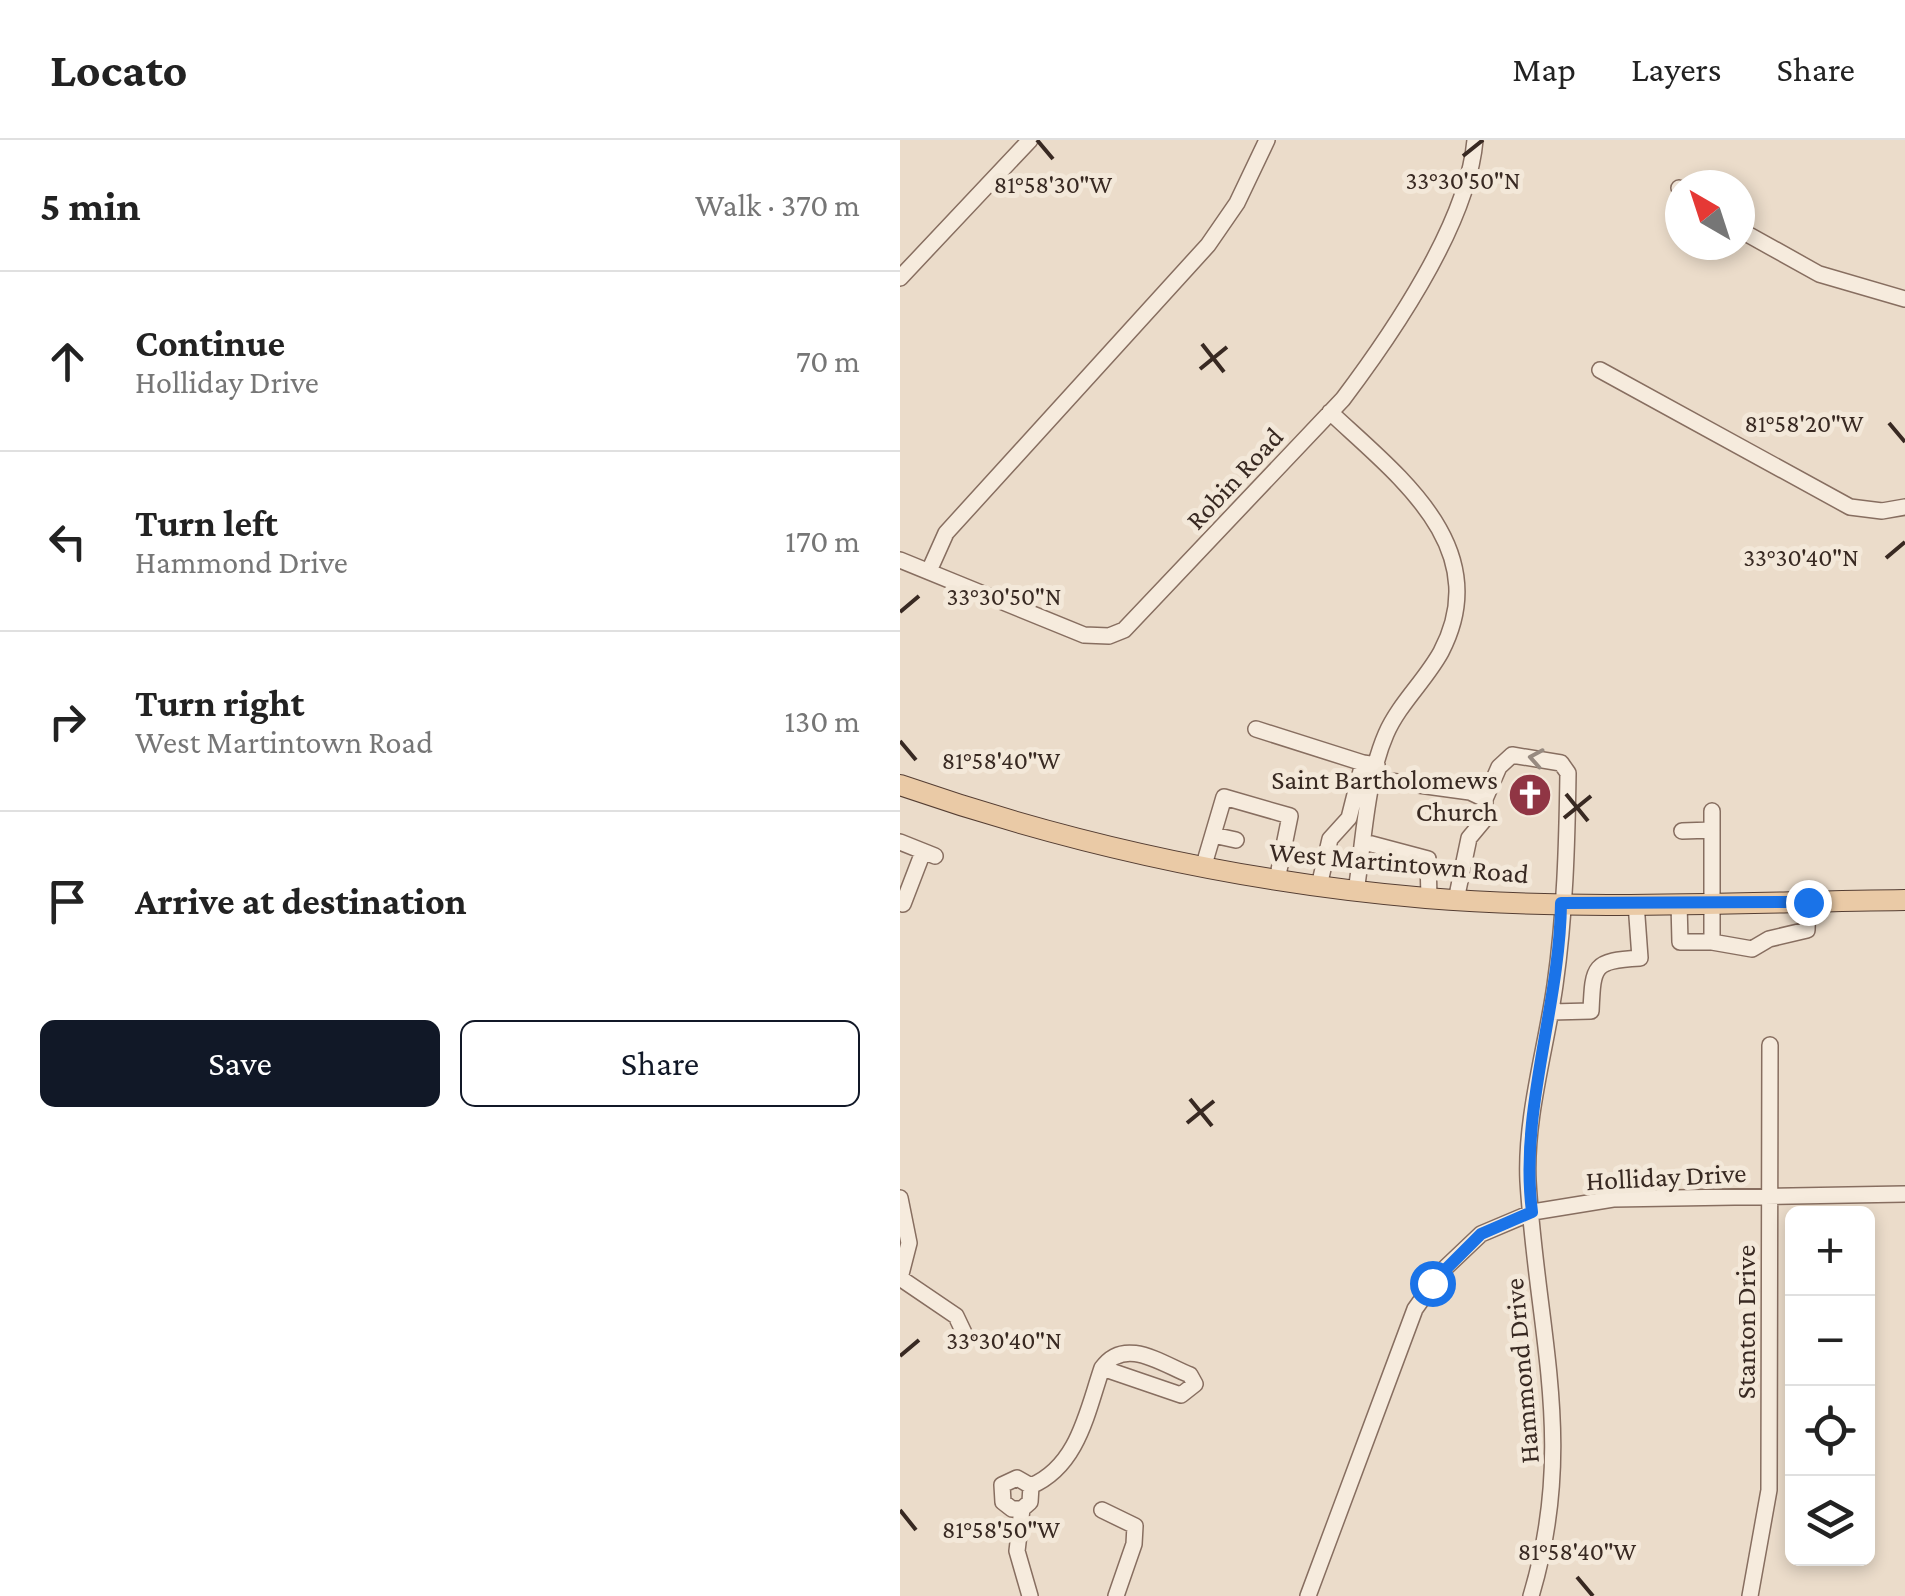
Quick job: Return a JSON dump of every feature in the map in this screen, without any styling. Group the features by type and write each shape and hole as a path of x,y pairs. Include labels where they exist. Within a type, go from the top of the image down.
{"main road":[{"name":"West Martintown Road","path":"900,785 1078,839 1203,868 1356,891 1456,900 1561,903 1905,900"}],"street":[{"path":"902,271 1030,140"},
{"path":"929,571 946,533 1208,245 1237,203 1268,140"},
{"name":"Robin Road","path":"900,560 1084,635 1117,634 1152,604 1330,412 1405,314 1462,192 1475,140"},
{"path":"1755,238 1819,274 1905,299"},
{"path":"1600,370 1850,508 1882,511 1905,507"},
{"path":"1319,886 1330,840 1349,818 1394,719 1447,638 1455,599 1453,566 1444,535 1424,502 1330,412"},
{"path":"1256,729 1372,769 1485,799 1484,820 1468,838 1456,900"},
{"name":"Hammond Drive","path":"1485,799 1499,767 1512,755 1561,764 1568,773 1550,1012 1529,1156 1554,1404 1555,1466 1552,1510 1531,1596"},
{"path":"1356,891 1372,769"},
{"path":"1203,868 1224,797 1290,816 1277,880"},
{"path":"1712,811 1712,942"},
{"path":"1682,830 1712,830"},
{"path":"1213,835 1236,840"},
{"path":"900,842 929,854 903,904"},
{"path":"1364,842 1428,859 1429,898"},
{"path":"1679,903 1680,942 1712,942 1752,949 1769,939 1808,930 1808,902"},
{"path":"1550,1012 1591,1011 1592,976 1599,966 1606,960 1640,958 1636,903"},
{"name":"Stanton Drive","path":"1750,1596 1769,1490 1770,1045"},
{"name":"Holliday Drive","path":"1308,1596 1414,1309 1442,1272 1481,1234 1532,1212 1613,1199 1905,1194"},
{"path":"900,1198 908,1242 900,1278 956,1316 965,1336"},
{"path":"1030,1486 1044,1480 1069,1455 1102,1368 1118,1353 1135,1352 1190,1375 1194,1384 1182,1395 1102,1368"},
{"path":"1018,1478 1030,1486 1030,1502 1022,1509 1012,1509 1003,1502 1002,1485 1018,1478"},
{"path":"1022,1509 1017,1551 1030,1596"},
{"path":"1102,1510 1134,1526 1134,1544 1116,1596"}],"place":[{"name":"Saint Bartholomews Church","path":"1530,795"}],"route":[{"path":"1432,1283 1481,1234 1532,1212 1528,1181 1531,1132 1555,984 1561,903 1808,902"}]}
